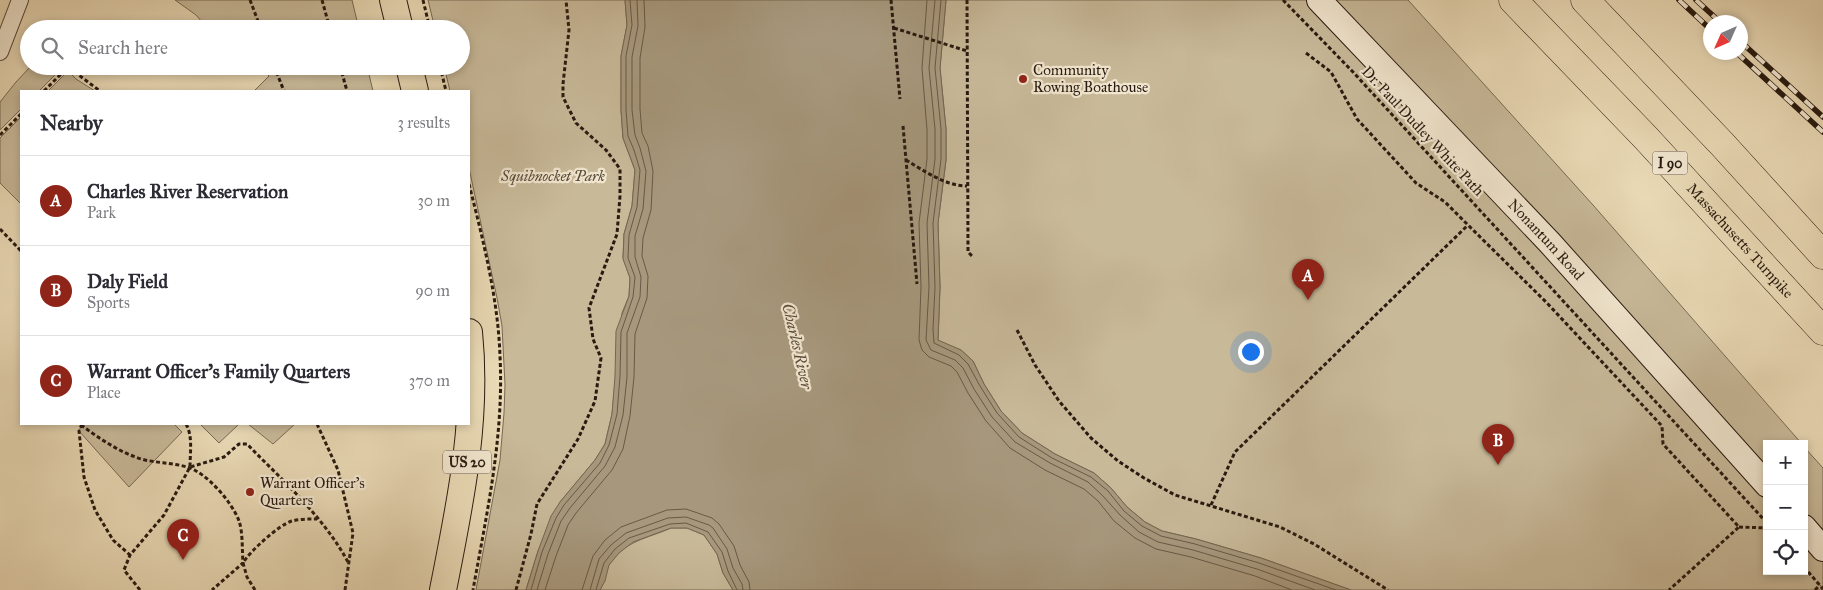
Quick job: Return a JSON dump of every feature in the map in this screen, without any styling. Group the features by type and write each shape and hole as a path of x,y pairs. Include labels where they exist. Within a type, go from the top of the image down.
{"highway":[{"name":"Massachusetts Turnpike","path":"1513,0 1640,131 1823,331"},
{"path":"1585,0 1722,144 1823,255"}],"main road":[{"path":"393,0 398,20"},
{"name":"Nonantum Road","path":"1319,0 1537,228 1763,480"},
{"path":"412,75 416,90"},
{"name":"US 20","path":"444,590 465,478 470,435 472,377 470,347"},
{"path":"1807,530 1823,549"}],"street":[{"path":"0,52 20,0"}],"path":[{"path":"250,0 258,20"},
{"path":"322,0 328,20"},
{"path":"423,0 428,20"},
{"path":"516,590 537,504 578,439 595,401 601,358 593,339 589,308 617,234 620,169 606,150 576,123 563,97 569,30 566,0"},
{"path":"892,0 900,99"},
{"path":"966,0 968,252 973,257"},
{"name":"Dr. Paul Dudley White Path","path":"1283,0 1353,72 1763,519"},
{"path":"894,28 967,51"},
{"path":"1306,53 1331,72 1357,119 1416,183 1445,202 1547,303 1662,426 1663,444 1739,527"},
{"path":"45,90 61,75"},
{"path":"79,75 99,90"},
{"path":"278,75 284,90"},
{"path":"343,75 347,90"},
{"path":"442,75 446,90"},
{"path":"0,135 20,115"},
{"path":"903,126 917,284"},
{"path":"906,160 924,171 958,186 967,186"},
{"path":"1211,505 1235,452 1468,225"},
{"path":"0,229 20,250"},
{"path":"1017,330 1035,365 1059,401 1091,438 1118,461 1175,495 1288,531 1314,544 1388,590"},
{"path":"130,555 113,540 95,510 84,477 79,431 81,425 100,439 128,454 145,460 190,468 220,490 234,509 240,523 243,563 247,576 255,590"},
{"path":"140,590 124,570 130,555 164,516 190,468 191,445 187,425"},
{"path":"317,425 338,470 353,533 345,590"},
{"path":"190,468 224,457 239,444 247,444 310,508 341,548 349,564"},
{"path":"212,590 243,563 263,541 291,521 317,519"},
{"path":"1669,590 1739,527 1763,528"},
{"path":"1808,571 1822,587 1814,590"}],"green space":[{"path":"175,0 352,0 357,20 200,20"},
{"name":"Squibnocket Park","path":"428,0 625,0 627,25 621,56 621,110 623,138 635,170 632,206 624,234 623,258 630,278 629,296 622,313 612,414 605,444 595,460 560,502 538,551 526,590 476,590 500,460 505,385 502,326 470,173 470,90 450,90 446,75 470,75 470,20 433,20"},
{"path":"946,0 1408,0 1593,205 1799,440 1763,440 1763,575 1808,575 1808,451 1823,468 1823,590 1351,590 1261,558 1162,531 1145,522 1127,507 1111,488 1094,473 1055,454 1022,433 1001,411 984,384 973,361 961,350 938,341 940,287 938,223 946,160 946,129 940,68"},
{"path":"23,75 55,75 40,90 20,90 20,110 0,130 0,102"},
{"path":"64,75 72,75 93,90 49,90"},
{"path":"369,75 373,90 255,90 269,76"},
{"path":"20,118 20,203 0,183 0,138"},
{"path":"82,425 175,425 182,432 129,487 79,431"},
{"path":"201,425 238,425 219,443"},
{"path":"249,425 294,425 273,444"},
{"path":"671,528 687,528 704,535 717,554 723,573 733,590 600,590 608,567 621,550 637,541"}],"water":[{"name":"Charles River","path":"625,0 946,0 940,68 946,129 946,160 938,223 940,287 938,340 961,350 973,361 984,384 1001,411 1022,433 1055,454 1094,473 1111,488 1127,507 1145,522 1162,531 1261,558 1351,590 733,590 723,573 717,554 704,535 687,528 671,528 633,542 619,553 609,565 605,581 600,590 526,590 551,516 560,502 595,460 605,444 612,414 616,331 629,296 630,278 623,259 624,234 632,206 635,170 623,138 621,110 621,56 627,25"}],"railway":[{"path":"1679,0 1703,22"},
{"path":"1696,0 1712,15"},
{"path":"1748,48 1823,117"},
{"path":"1745,60 1823,132"}],"place":[{"name":"Community Rowing Boathouse","path":"1023,79"},
{"name":"Charles River Reservation","path":"1308,300"},
{"name":"Daly Field","path":"1498,465"},
{"name":"Warrant Officer's Quarters","path":"250,492"},
{"name":"Warrant Officer's Family Quarters","path":"183,560"}]}
